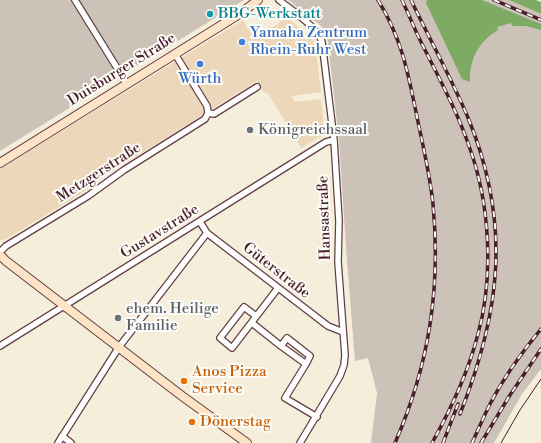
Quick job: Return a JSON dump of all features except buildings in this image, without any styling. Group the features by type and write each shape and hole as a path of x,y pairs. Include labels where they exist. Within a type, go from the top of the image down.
{"main road":[{"name":"Duisburger Straße","path":"0,162 241,13 258,0"},
{"path":"0,255 12,266 119,346 182,396 247,443"}],"street":[{"path":"75,0 127,84"},
{"name":"Hansastraße","path":"279,0 313,29 321,39 334,140 339,221 338,262 345,355 342,372 302,442"},
{"path":"175,54 206,103 208,113"},
{"name":"Metzgerstraße","path":"0,252 6,246 88,196 124,170 202,122 207,117 208,113 214,114 257,87"},
{"name":"Gustavstraße","path":"0,346 326,142 334,140"},
{"name":"Güterstraße","path":"200,222 207,233 278,288 328,326 343,332"},
{"path":"58,443 119,346 207,233"},
{"path":"256,316 244,307 220,338 232,348 278,288"},
{"path":"252,323 306,364"},
{"path":"281,346 287,338 310,356 285,398 317,416"},
{"path":"62,436 71,443"}],"shaded area":[{"path":"0,0 244,0 0,151"},
{"path":"288,0 509,0 541,14 541,369 522,394 494,443 371,443 377,393 368,358 355,361 339,140 327,34 321,26"},
{"path":"286,16 315,42 321,92 291,96 295,102 321,99 325,134 301,148 267,92 264,93 257,81 100,179 76,197 9,237 0,240 0,169 243,20 254,38 278,24"}],"green space":[{"path":"427,0 482,0 541,24 541,30 526,26 512,26 511,23 497,27 498,30 485,40 476,52 471,66 470,82 462,79 426,3"},
{"path":"509,0 536,0 541,2 541,14"}],"tram line":[{"path":"501,443 520,410 541,379"}],"railway":[{"path":"378,0 399,43 407,71 430,182 435,235 435,266 430,326 416,385 407,414 395,443"},
{"path":"402,0 419,39 453,107 469,146 482,191 487,240 488,264 486,288 478,334 469,363 458,390 432,443"},
{"path":"411,0 469,120 482,158 491,195 495,232 496,267 492,303 485,339 474,376 460,414"},
{"path":"494,0 541,20"},
{"path":"472,443 490,404 507,374 541,329"},
{"path":"481,443 510,395 541,349"},
{"path":"443,443 458,404"}],"place":[{"name":"BBG-Werkstatt","path":"210,14"},
{"name":"Yamaha Zentrum Rhein-Ruhr West","path":"242,42"},
{"name":"Würth","path":"200,64"},
{"name":"Königreichssaal","path":"250,130"},
{"name":"ehem. Heilige Familie","path":"118,318"},
{"name":"Anos Pizza Service","path":"184,381"},
{"name":"Dönerstag","path":"192,422"}]}
